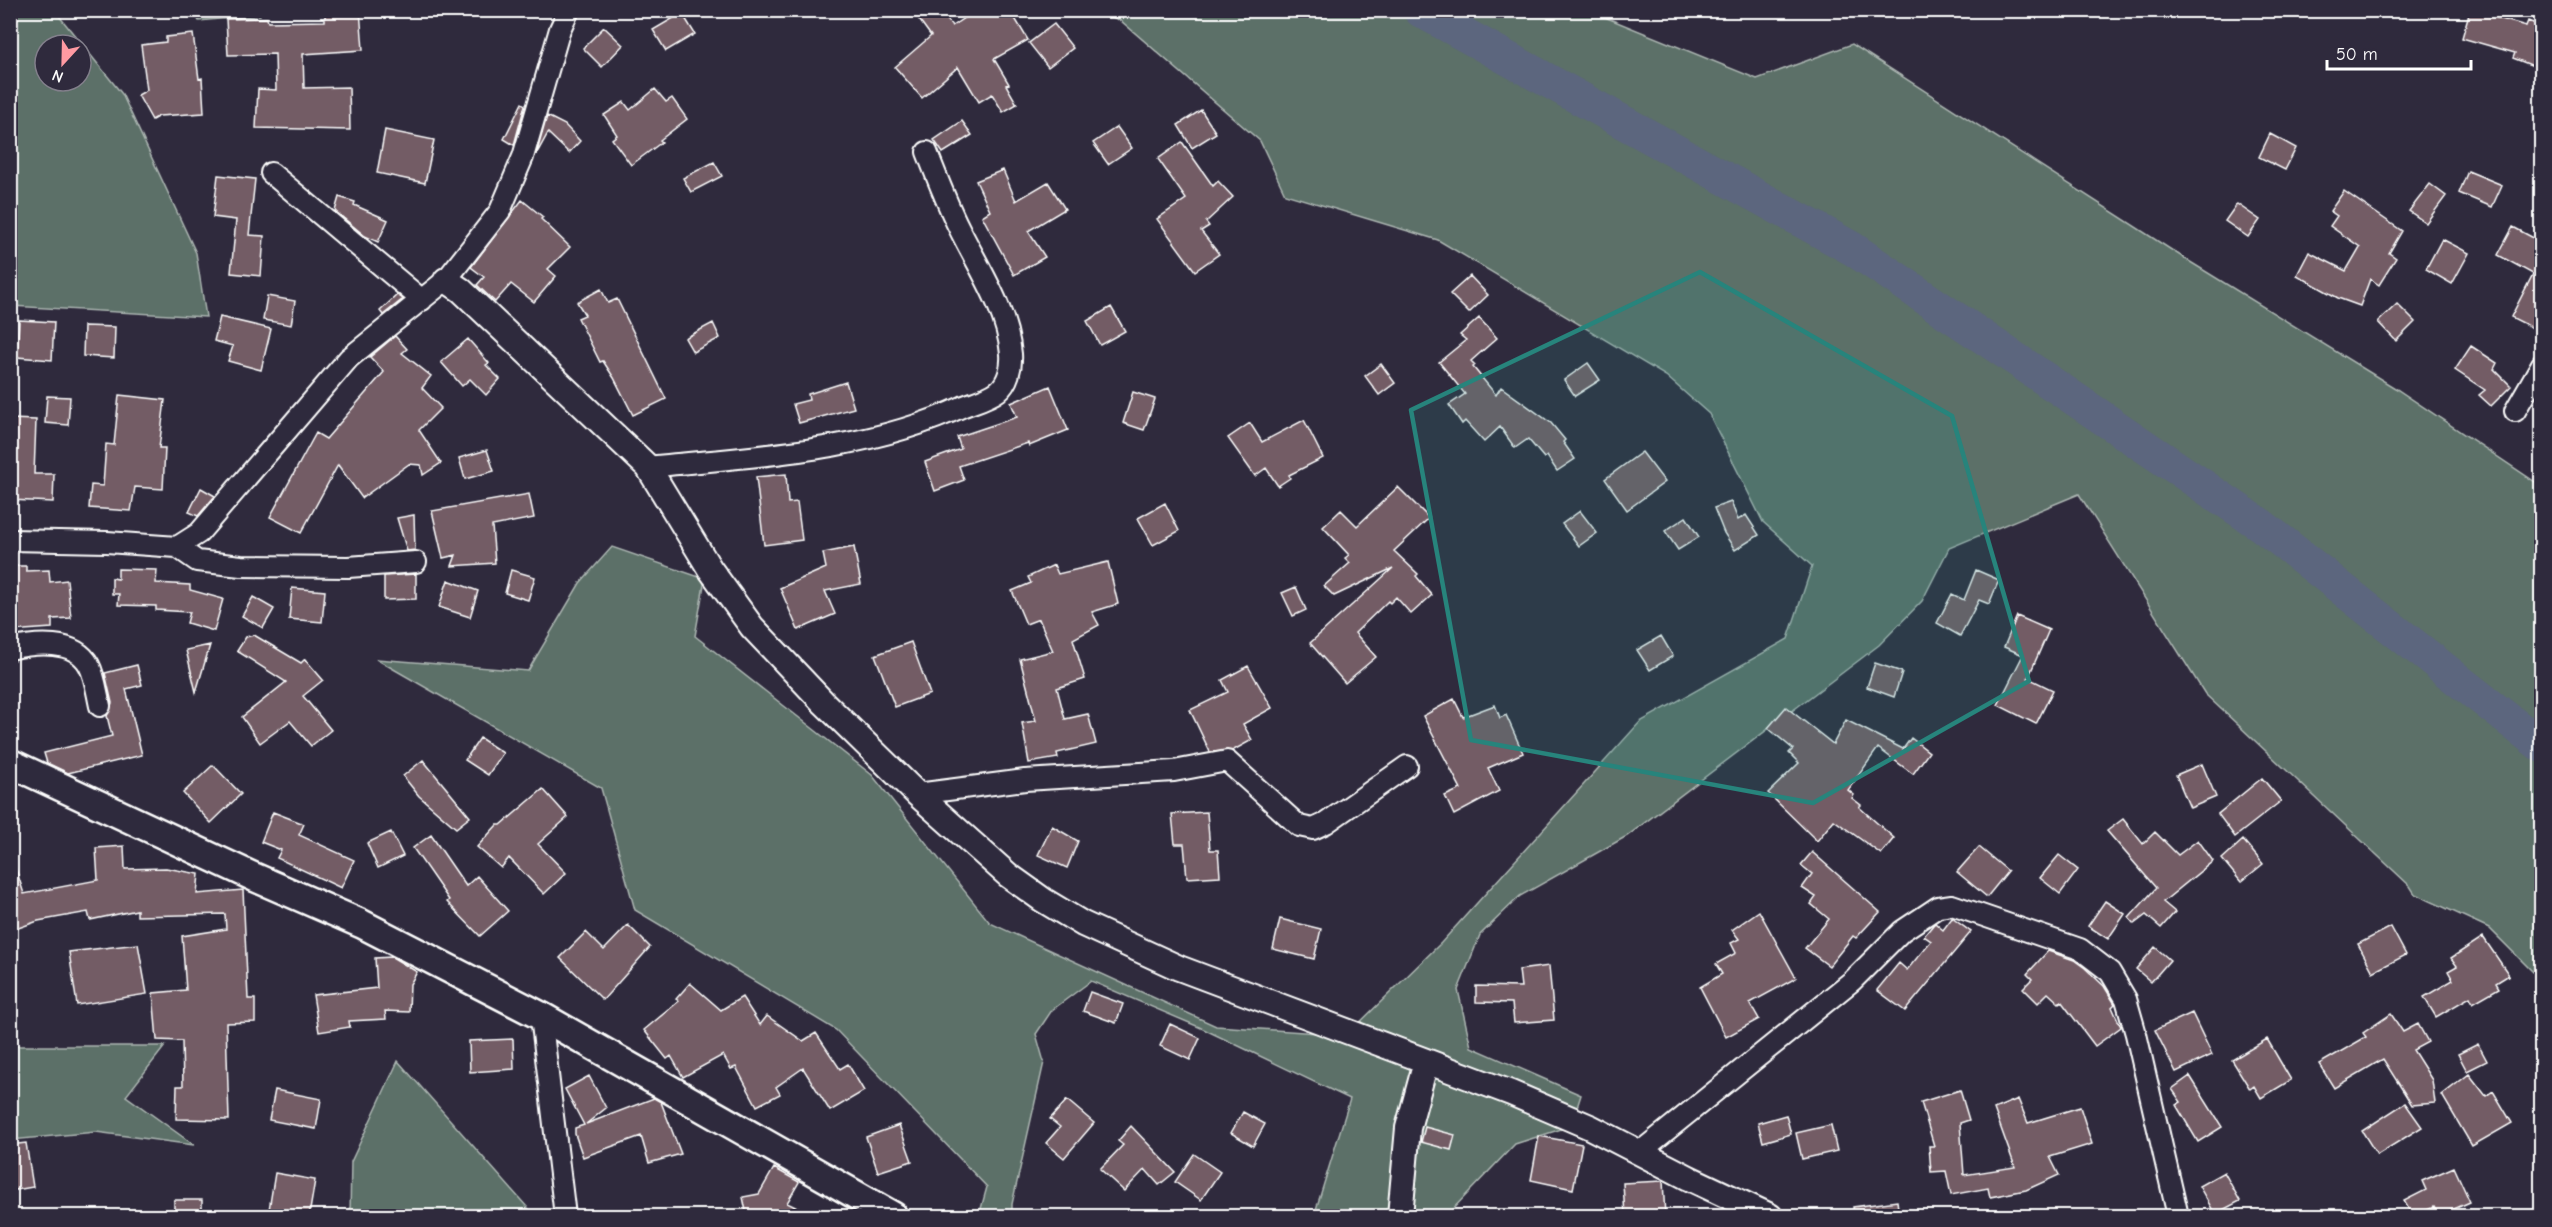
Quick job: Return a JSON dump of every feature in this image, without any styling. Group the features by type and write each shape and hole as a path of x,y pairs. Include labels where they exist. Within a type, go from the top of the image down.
{"main road":[{"path":"10,763 254,877 362,924 541,1016 893,1216"}],"street":[{"path":"177,547 199,533 349,358 446,280 500,211 524,157 560,29 569,10"},
{"path":"648,467 788,453 838,443 946,415 998,391 1010,375 1011,354 998,305 958,225 927,153"},
{"path":"271,172 422,300"},
{"path":"446,280 461,290 648,467 710,569 752,627 824,703 917,794 1008,875 1083,924 1179,968 1511,1093 1640,1152 1689,1179 1770,1216"},
{"path":"2515,411 2541,364"},
{"path":"10,540 107,542 177,547 197,561 242,566 348,567 416,562"},
{"path":"10,649 48,645 75,651 83,656 90,667 100,706"},
{"path":"917,794 1025,780 1174,771 1227,761 1299,826 1313,829 1326,824 1407,766"},
{"path":"1640,1152 1852,981 1902,931 1938,907 1952,905 2080,949 2110,972 2126,999 2136,1034 2178,1216"},
{"path":"541,1016 566,1216"},
{"path":"1400,1216 1408,1128 1426,1062"}],"highlighted area":[{"path":"1700,272 1952,416 2029,681 1813,803 1471,740 1411,410"}],"green space":[{"path":"11,10 55,11 73,33 33,33 33,93 93,93 93,58 122,94 196,253 206,317 11,306"},
{"path":"193,11 261,11 260,15 199,21"},
{"path":"1099,11 1590,11 1757,79 1852,44 2187,260 2395,388 2541,486 2541,980 2489,928 2415,894 2410,886 2205,694 2079,494 1949,548 1922,601 1879,645 1627,836 1520,896 1480,935 1458,990 1471,1047 1581,1095 1571,1126 1515,1144 1446,1216 1314,1216 1350,1099 1199,1027 1091,981 1052,1010 1036,1034 1044,1062 1012,1204 1012,1216 979,1216 987,1187 836,1030 635,910 601,788 376,659 528,671 580,583 612,547 705,579 695,636 872,775 990,923 1216,1026 1347,1035 1441,943 1640,722 1788,639 1812,566 1763,522 1709,414 1666,376 1438,240 1285,194 1260,141 1121,21"},
{"path":"11,1046 165,1046 126,1096 194,1145 96,1132 11,1140"},
{"path":"398,1061 535,1216 350,1216 351,1162"}],"building":[{"path":"360,10 363,50 303,54 304,88 349,87 350,130 256,128 258,89 276,90 275,54 228,55 226,19 267,18 268,22 325,21 325,12"},
{"path":"912,10 940,10 952,26 976,10 1010,10 1028,40 994,59 1009,84 1006,85 1017,104 1003,112 992,94 979,102 958,67 922,98 895,67 931,36"},
{"path":"2470,10 2526,26 2528,21 2541,26 2541,69 2513,58 2515,53 2462,38"},
{"path":"682,13 695,34 666,51 653,30"},
{"path":"1054,24 1073,48 1048,67 1029,43"},
{"path":"604,27 623,45 602,67 583,48"},
{"path":"193,34 199,79 202,78 204,113 159,116 152,120 138,95 147,90 141,45 166,42 166,37"},
{"path":"655,89 666,102 672,98 687,119 660,140 662,142 631,165 612,139 617,135 604,115 624,102 630,110"},
{"path":"522,103 525,105 514,145 504,139"},
{"path":"1201,110 1216,133 1192,148 1178,125"},
{"path":"547,116 565,125 580,141 569,153 548,133 536,155"},
{"path":"962,121 972,135 943,153 934,140"},
{"path":"1117,127 1132,148 1108,164 1093,143"},
{"path":"385,130 434,140 425,183 377,173"},
{"path":"2270,134 2296,148 2285,170 2259,157"},
{"path":"1182,142 1213,186 1218,181 1233,197 1206,222 1209,226 1201,231 1219,254 1195,271 1157,219 1186,199 1158,159"},
{"path":"714,162 722,176 691,192 683,178"},
{"path":"1003,170 1016,201 1048,182 1065,209 1028,231 1045,257 1014,275 982,216 990,211 976,181"},
{"path":"2468,171 2502,185 2492,207 2459,193"},
{"path":"218,175 255,179 249,235 264,236 261,276 231,273 236,220 213,217"},
{"path":"2430,184 2446,196 2426,223 2409,211"},
{"path":"2344,191 2402,231 2389,253 2396,258 2379,285 2370,279 2360,306 2338,298 2297,275 2309,252 2346,271 2360,247 2330,226 2337,216 2330,211"},
{"path":"339,197 355,202 354,205 388,220 378,242 365,236 335,211"},
{"path":"522,200 543,217 541,219 570,247 548,269 556,276 534,302 511,284 495,302 477,285 484,277 471,267"},
{"path":"2237,204 2260,220 2248,237 2225,221"},
{"path":"2513,227 2541,242 2541,332 2511,317 2533,274 2498,255"},
{"path":"2442,239 2469,253 2452,284 2426,269"},
{"path":"1470,276 1488,295 1469,313 1450,294"},
{"path":"601,289 608,303 617,299 666,399 633,415 614,378 603,361 600,362 578,318 585,315 577,302"},
{"path":"397,295 403,299 383,315 380,311"},
{"path":"267,296 295,301 291,325 263,320"},
{"path":"2397,304 2415,322 2396,341 2378,322"},
{"path":"1111,307 1125,331 1100,345 1087,321"},
{"path":"220,317 271,329 261,370 228,361 233,346 214,341"},
{"path":"1479,318 1497,338 1471,361 1475,365 1473,367 1496,395 1501,387 1551,423 1565,440 1563,442 1575,459 1557,471 1547,456 1544,458 1528,439 1515,448 1500,427 1484,442 1465,421 1462,424 1449,405 1465,394 1439,362 1466,340 1460,335"},
{"path":"19,320 54,322 52,360 17,357"},
{"path":"713,323 720,338 693,352 685,338"},
{"path":"84,326 115,327 114,358 83,356"},
{"path":"395,336 407,349 402,353 431,376 422,388 441,408 419,430 441,463 423,475 421,465 409,464 362,498 338,465 301,533 270,517 316,433 326,439 384,372 370,357"},
{"path":"468,339 489,363 486,365 500,379 486,395 470,379 462,386 441,362"},
{"path":"2471,346 2497,363 2494,369 2511,386 2491,406 2479,395 2485,390 2455,370"},
{"path":"1588,363 1600,380 1575,396 1564,380"},
{"path":"1381,364 1395,383 1379,395 1365,376"},
{"path":"846,382 854,408 799,423 793,404 809,400 808,394"},
{"path":"1050,386 1068,430 1029,446 1028,443 959,466 964,480 935,491 925,462 961,449 957,437 1017,417 1011,403"},
{"path":"1133,392 1155,399 1144,430 1123,423"},
{"path":"119,395 165,400 159,448 165,448 163,489 135,487 131,511 89,508 91,485 103,486 106,444 114,445"},
{"path":"47,396 70,397 68,425 45,423"},
{"path":"10,419 36,420 34,474 54,474 53,502 10,500"},
{"path":"1304,420 1323,458 1289,475 1290,478 1278,486 1266,468 1255,476 1228,438 1250,423 1262,442"},
{"path":"487,450 494,471 465,479 459,458"},
{"path":"1642,452 1665,482 1627,510 1605,479"},
{"path":"786,474 788,503 797,502 802,540 764,545 756,477"},
{"path":"1398,487 1429,518 1394,551 1418,574 1416,576 1432,595 1411,614 1396,597 1390,603 1388,601 1355,633 1376,657 1345,683 1310,643 1393,568 1334,596 1324,586 1350,563 1345,558 1349,555 1323,527 1341,510 1357,526"},
{"path":"201,488 215,496 198,516 189,512"},
{"path":"529,494 534,518 492,526 495,563 452,566 456,555 443,558 432,511"},
{"path":"1731,502 1738,520 1746,515 1759,535 1735,550 1724,533 1714,508"},
{"path":"1165,503 1179,531 1153,545 1138,518"},
{"path":"1580,511 1597,533 1579,546 1562,524"},
{"path":"414,515 415,550 407,551 397,518"},
{"path":"1686,517 1699,537 1678,550 1665,531"},
{"path":"854,547 861,584 825,591 835,614 798,630 780,588 826,568 823,553"},
{"path":"1108,562 1118,604 1092,612 1099,625 1073,639 1085,679 1057,688 1065,719 1088,714 1096,744 1057,753 1058,758 1029,763 1022,723 1036,721 1020,659 1053,651 1039,619 1026,624 1012,591 1031,583 1028,577 1054,565 1058,574"},
{"path":"10,566 26,566 26,571 49,570 50,582 67,580 71,618 52,619 52,628 10,631"},
{"path":"118,569 157,570 156,583 190,585 190,590 223,599 214,631 187,623 190,612 156,610 156,606 118,605 119,594 112,594 112,578 118,579"},
{"path":"511,570 535,577 528,600 505,593"},
{"path":"1976,570 1999,580 1989,604 1979,600 1960,636 1937,623 1952,594 1964,600"},
{"path":"416,574 416,599 384,600 384,576"},
{"path":"448,580 478,591 470,617 439,607"},
{"path":"1296,587 1306,610 1293,616 1282,593"},
{"path":"292,588 325,591 322,622 289,619"},
{"path":"253,597 274,609 263,628 242,616"},
{"path":"2017,616 2049,630 2028,678 2053,690 2036,724 1998,705 2023,655 2004,647"},
{"path":"254,635 301,663 305,659 323,680 303,696 331,730 311,746 290,721 260,743 242,717 286,682 237,651 246,637"},
{"path":"1661,636 1673,656 1650,670 1637,650"},
{"path":"911,642 930,694 895,707 875,655"},
{"path":"210,645 196,692 186,650"},
{"path":"1875,663 1902,672 1894,697 1867,687"},
{"path":"137,665 142,685 126,689 142,755 68,773 47,763 44,753 112,736 107,716 112,703 105,673"},
{"path":"1248,666 1272,708 1243,724 1252,740 1232,751 1210,752 1190,710 1228,692 1222,680"},
{"path":"1454,699 1463,717 1495,705 1500,718 1506,715 1523,753 1488,768 1499,791 1454,815 1445,796 1461,789 1423,716"},
{"path":"1786,707 1833,744 1846,720 1903,749 1911,738 1929,752 1913,774 1878,748 1848,790 1854,795 1852,798 1861,805 1859,807 1894,838 1881,854 1834,820 1817,841 1768,793 1799,763 1789,753 1793,749 1768,728"},
{"path":"480,738 503,753 488,775 465,760"},
{"path":"423,760 470,817 456,828 419,796 403,776"},
{"path":"2202,764 2216,797 2190,808 2176,775"},
{"path":"213,765 241,794 211,823 183,793"},
{"path":"2262,778 2281,801 2235,837 2218,814"},
{"path":"543,789 568,817 538,844 566,873 544,894 509,858 501,868 477,847 497,825 501,825"},
{"path":"273,812 304,824 299,835 354,860 341,888 277,858 281,850 261,842"},
{"path":"1207,812 1210,850 1218,850 1220,876 1187,878 1184,844 1175,844 1172,814"},
{"path":"2123,819 2143,844 2155,832 2178,855 2198,840 2213,861 2163,902 2175,912 2161,928 2146,915 2134,924 2129,918 2156,888 2107,831"},
{"path":"1052,826 1078,841 1067,868 1038,855"},
{"path":"391,832 403,856 378,868 367,843"},
{"path":"431,835 466,886 477,876 508,911 480,936 447,902 449,900 413,848"},
{"path":"2243,840 2263,864 2241,882 2222,859"},
{"path":"124,846 125,869 166,868 199,874 197,894 243,890 248,999 255,999 255,1022 226,1023 229,1120 176,1119 177,1086 183,1086 182,1041 157,1040 153,993 186,990 182,936 226,929 225,914 137,916 137,910 90,920 88,912 38,921 10,931 10,864 14,863 24,894 98,880 96,848"},
{"path":"1979,847 2008,871 1987,897 1957,872"},
{"path":"1812,852 1880,912 1856,938 1853,936 1829,966 1805,948 1829,919 1811,904 1816,897 1802,888 1812,874 1801,865"},
{"path":"2059,855 2078,870 2060,894 2040,878"},
{"path":"2105,901 2125,914 2108,939 2088,926"},
{"path":"1759,911 1796,978 1750,1003 1759,1019 1726,1037 1700,987 1722,974 1716,964 1736,953 1731,943 1739,939 1732,930"},
{"path":"1952,918 1971,932 1905,1011 1877,990 1899,963 1907,970 1931,941 1924,936 1935,923 1943,930"},
{"path":"1280,919 1321,929 1314,959 1273,949"},
{"path":"628,925 650,947 603,1000 560,958 586,932 604,950"},
{"path":"2391,927 2406,955 2373,972 2358,944"},
{"path":"2483,937 2509,975 2496,983 2499,988 2473,1003 2470,997 2436,1017 2424,997 2453,980 2448,971 2457,966 2451,958"},
{"path":"138,944 147,994 77,1005 69,952"},
{"path":"2155,947 2170,960 2151,982 2136,969"},
{"path":"2048,951 2074,960 2085,968 2104,986 2115,1004 2112,1007 2121,1027 2095,1046 2061,1001 2059,1003 2048,993 2038,1003 2023,988 2032,979 2027,974"},
{"path":"392,957 417,972 410,984 409,1012 385,1011 386,1019 349,1021 350,1027 319,1032 313,995 377,988 375,958"},
{"path":"1549,966 1554,1020 1514,1023 1512,1003 1476,1002 1476,986 1521,987 1519,970"},
{"path":"690,983 721,1010 742,997 760,1025 767,1016 803,1041 816,1033 840,1069 848,1064 864,1091 830,1111 803,1068 776,1087 780,1094 757,1106 736,1067 731,1069 723,1055 683,1077 671,1056 667,1059 644,1030 679,1001 676,999"},
{"path":"1090,992 1123,1004 1116,1023 1083,1011"},
{"path":"2192,1013 2212,1055 2176,1072 2155,1030"},
{"path":"2391,1014 2403,1032 2418,1024 2428,1042 2413,1050 2432,1080 2435,1103 2412,1105 2383,1059 2334,1088 2319,1064 2366,1037 2363,1033"},
{"path":"1170,1024 1200,1038 1190,1060 1160,1046"},
{"path":"513,1039 514,1069 470,1072 469,1041"},
{"path":"2267,1039 2291,1080 2261,1098 2254,1086 2250,1089 2232,1060"},
{"path":"2478,1044 2487,1061 2467,1071 2458,1054"},
{"path":"2469,1074 2486,1096 2493,1091 2512,1123 2472,1146 2442,1095"},
{"path":"589,1076 606,1108 586,1124 654,1098 661,1102 681,1154 649,1163 641,1136 583,1157 575,1128 584,1125 565,1089"},
{"path":"2190,1076 2222,1127 2198,1142 2176,1105 2181,1102 2172,1089"},
{"path":"275,1090 321,1099 316,1129 269,1120"},
{"path":"1960,1090 1969,1120 1960,1123 1964,1175 2015,1167 1994,1109 2018,1099 2028,1123 2080,1107 2092,1144 2050,1157 2059,1175 2026,1190 1990,1197 1988,1188 1951,1195 1946,1171 1931,1172 1929,1146 1934,1146 1921,1102"},
{"path":"1067,1100 1094,1123 1064,1158 1046,1143 1060,1127 1050,1119"},
{"path":"2405,1103 2422,1127 2377,1155 2362,1131"},
{"path":"1243,1112 1265,1124 1253,1146 1231,1133"},
{"path":"1786,1115 1791,1134 1763,1142 1758,1123"},
{"path":"899,1125 912,1161 878,1172 866,1137"},
{"path":"1831,1125 1837,1151 1802,1159 1796,1133"},
{"path":"1131,1126 1175,1172 1159,1185 1145,1169 1124,1191 1100,1169 1123,1145 1118,1141"},
{"path":"1425,1127 1455,1135 1451,1150 1421,1142"},
{"path":"1539,1136 1582,1144 1573,1189 1531,1180"},
{"path":"26,1143 33,1187 10,1191 10,1145"},
{"path":"1194,1154 1220,1172 1201,1200 1175,1182"},
{"path":"2454,1167 2470,1202 2438,1216 2434,1207 2413,1216 2404,1201 2426,1190 2422,1181"},
{"path":"774,1168 799,1182 787,1203 814,1216 747,1216 743,1197 759,1194"},
{"path":"2224,1172 2240,1201 2215,1214 2199,1186"},
{"path":"275,1173 315,1180 309,1216 268,1216"},
{"path":"1663,1181 1665,1216 1625,1216 1623,1183"},
{"path":"174,1200 202,1200 202,1216 174,1216"},
{"path":"1897,1201 1899,1216 1854,1216 1853,1207"}],"waterway":[{"path":"1420,10 1853,249 2261,525 2542,746"}]}
